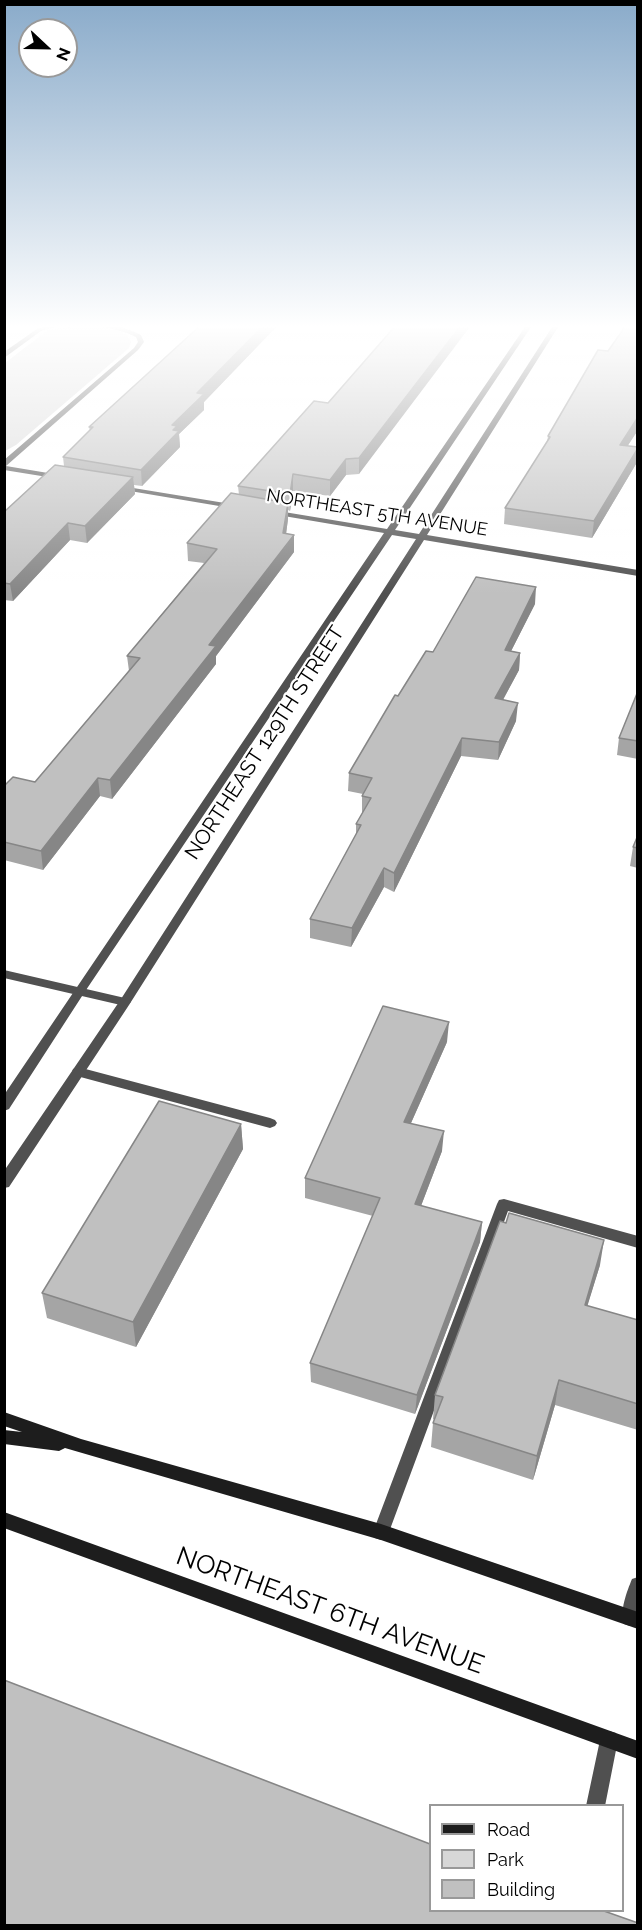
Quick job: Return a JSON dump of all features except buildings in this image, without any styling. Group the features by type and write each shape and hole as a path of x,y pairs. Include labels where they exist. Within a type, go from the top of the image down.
{"main road":[{"path":"4,1419 81,1446 381,1532 634,1620"},
{"path":"4,1437 81,1446"},
{"name":"NORTHEAST 6TH AVENUE","path":"4,1520 638,1750"}],"street":[{"path":"4,466 63,414"},
{"name":"NORTHEAST 129TH STREET","path":"4,1106 469,414"},
{"name":"NORTHEAST 129TH STREET","path":"4,1183 125,1002 499,414"},
{"path":"4,466 75,480"},
{"name":"NORTHEAST 5TH AVENUE","path":"110,485 249,508"},
{"name":"NORTHEAST 5TH AVENUE","path":"261,510 638,573"},
{"path":"4,974 125,1002"},
{"path":"78,1072 270,1123"},
{"path":"381,1532 504,1204 638,1242"},
{"path":"634,1620 638,1585"},
{"path":"595,1804 609,1740"}],"green space":[{"path":"5,414 52,414 16,445 5,451"}]}
